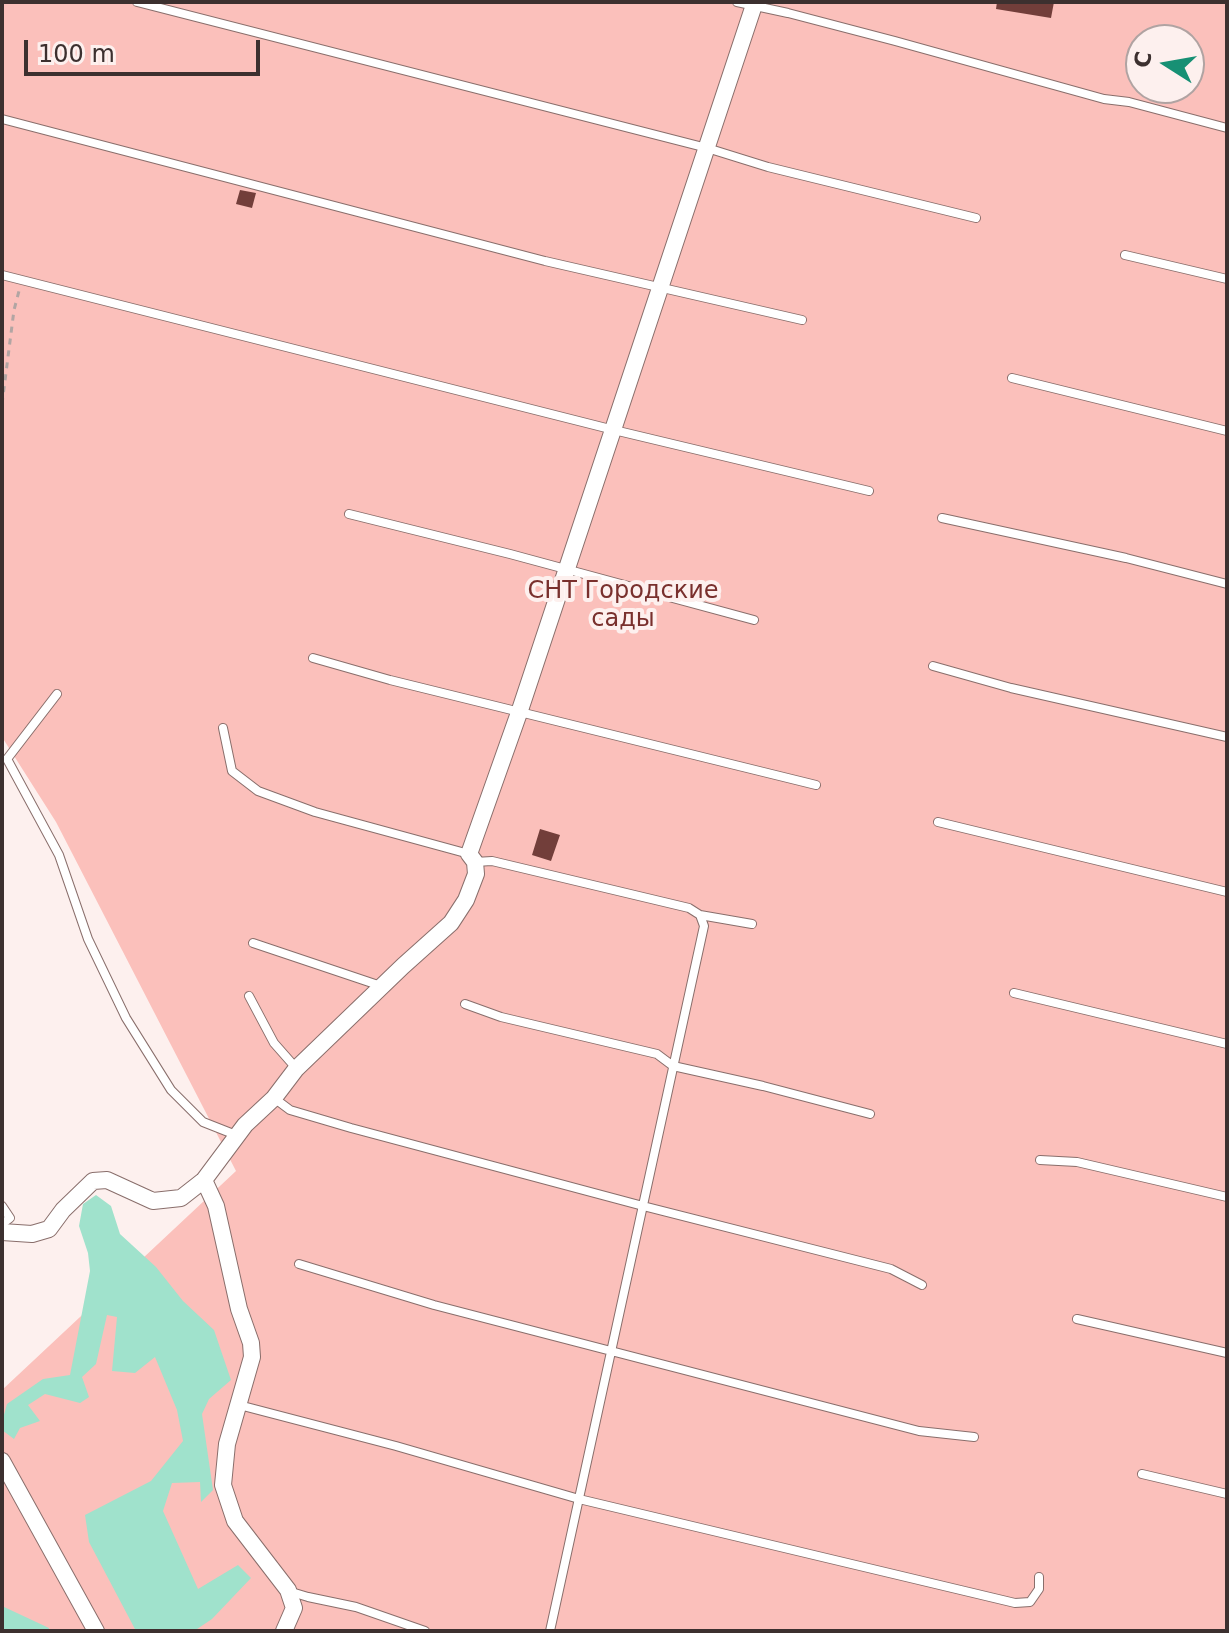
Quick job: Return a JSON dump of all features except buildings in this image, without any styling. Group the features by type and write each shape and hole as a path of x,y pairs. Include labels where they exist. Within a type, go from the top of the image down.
{"street":[{"path":"2,1232 32,1234 49,1229 63,1210 93,1181 107,1180 153,1201 181,1198 204,1180 245,1125 274,1098 296,1069 451,923 466,900 476,874 472,858 755,4"},
{"path":"204,1180 216,1206 252,1357 227,1444 223,1485 235,1521 288,1590 294,1608 284,1631"},
{"path":"2,1461 96,1631"}],"lane":[{"path":"137,2 707,148 768,167 976,218"},
{"path":"737,2 755,4 1104,99 1129,102 1227,128"},
{"path":"2,119 545,261 802,320"},
{"path":"1125,255 1227,279"},
{"path":"2,275 614,430 869,491"},
{"path":"1012,378 1227,431"},
{"path":"349,514 754,620"},
{"path":"942,518 1126,558 1227,584"},
{"path":"313,658 390,680 816,785"},
{"path":"933,666 1011,688 1227,737"},
{"path":"57,694 7,759 59,855 88,939 126,1018 171,1090 203,1122 237,1135"},
{"path":"223,728 232,771 258,791 315,812 472,858 674,904 700,915 752,924"},
{"path":"938,822 1227,892"},
{"path":"550,1631 704,926 700,915"},
{"path":"253,943 382,987"},
{"path":"1014,993 1227,1044"},
{"path":"249,996 274,1043 296,1069"},
{"path":"465,1004 501,1017 657,1054 673,1066 870,1114"},
{"path":"274,1098 290,1110 351,1128 891,1269 922,1285"},
{"path":"1040,1160 1077,1162 1227,1197"},
{"path":"2,1206 10,1218 2,1224"},
{"path":"299,1264 434,1305 919,1431 974,1437"},
{"path":"1077,1319 1227,1353"},
{"path":"239,1405 579,1499 1015,1603 1030,1602 1039,1589 1039,1577"},
{"path":"1142,1474 1227,1494"},
{"path":"288,1590 356,1607 425,1631"}],"path":[{"path":"2,404 14,310 22,280"}],"green space":[{"name":"СНТ Городские сады","path":"2,2 1227,2 1227,1631 2,1631 2,1390 236,1171 56,822 2,737"}],"shaded area":[{"path":"96,1195 111,1206 120,1234 156,1267 183,1301 214,1330 231,1380 209,1399 202,1414 213,1490 201,1502 200,1482 172,1483 163,1511 198,1589 238,1565 251,1578 212,1619 194,1631 136,1631 89,1542 85,1515 151,1481 183,1441 177,1410 155,1357 135,1373 112,1371 117,1317 107,1315 96,1364 82,1377 89,1397 80,1403 45,1394 28,1405 40,1421 20,1428 14,1439 2,1430 7,1404 43,1379 70,1375 90,1271 79,1226 83,1204"},
{"path":"2,1606 49,1628 48,1631 2,1631"}]}
